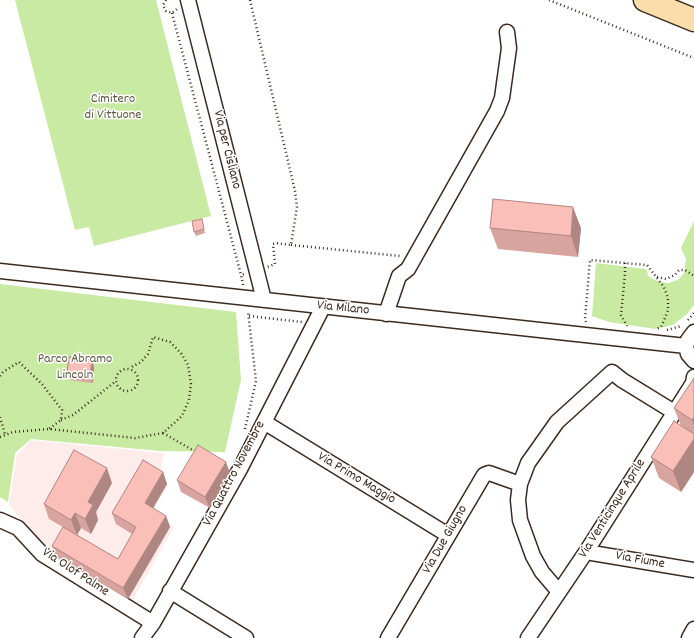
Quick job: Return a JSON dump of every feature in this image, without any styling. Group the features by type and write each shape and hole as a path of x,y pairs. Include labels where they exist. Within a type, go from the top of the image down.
{"main road":[{"path":"645,0 692,19"}],"street":[{"name":"Via per Cisliano","path":"183,3 264,300"},
{"path":"386,314 399,276 408,268 414,258 497,111 502,98 509,48 507,32"},
{"name":"Via Milano","path":"0,271 586,335 637,336 686,346"},
{"name":"Via Quattro Novembre","path":"142,638 153,623 240,469 323,307"},
{"path":"694,332 688,340 686,346 688,354 694,361"},
{"path":"559,592 542,572 533,556 520,520 518,500 520,484 528,463 557,422 612,372 622,380 674,412"},
{"name":"Via Venticinque Aprile","path":"528,638 586,552 693,383 694,377"},
{"name":"Via Primo Maggio","path":"264,422 448,535"},
{"name":"Via Due Giugno","path":"388,638 484,475 489,473 520,484"},
{"name":"Via Olof Palme","path":"0,520 18,528 42,554 153,623"},
{"name":"Via Fiume","path":"586,552 694,570"},
{"path":"170,591 246,638"},
{"path":"689,638 694,630"}],"path":[{"path":"166,0 163,7 168,12 172,13"},
{"path":"250,0 298,207 291,245"},
{"path":"549,0 694,58"},
{"path":"172,13 183,3"},
{"path":"172,13 247,298 256,381 244,431"},
{"path":"241,275 275,264 273,244 276,243 414,258"},
{"path":"586,335 587,324 585,319 590,260 647,265 664,287 668,298 668,310 661,327 655,329"},
{"path":"625,263 622,316 623,321 637,336 680,327 690,319 694,313"},
{"path":"656,277 666,279 675,275 679,270 685,270 694,276"},
{"path":"249,316 305,322 313,326"},
{"path":"0,437 13,432 49,429 135,438 163,433 182,416 189,400 191,384 188,365 181,353 170,342 153,337 148,354 141,362 130,369 120,371 116,381 73,415 62,420 49,429"},
{"path":"0,376 3,372 19,362 42,384 62,410 62,420"},
{"path":"116,381 119,388 125,391 132,390 138,381 136,374 130,369"},
{"path":"0,417 5,434"},
{"path":"163,433 199,454"}],"shaded area":[{"path":"31,440 164,453 159,478 168,485 151,513 174,527 130,605 48,553 9,505 17,455"}],"green space":[{"name":"Cimitero di Vittuone","path":"15,0 156,0 211,216 94,246 89,227 75,230"},
{"path":"694,221 694,305 687,314 673,325 655,329 609,322 592,316 596,263 646,269 649,277 660,282 669,283 679,279 684,273 686,259 681,248"},
{"name":"Parco Abramo Lincoln","path":"0,284 236,312 241,380 225,452 160,451 31,439 15,453 8,502 0,497"}],"building":[{"path":"493,199 573,207 571,236 490,228"},
{"path":"202,219 204,229 194,232 192,221"},
{"path":"69,357 92,360 90,375 67,373"},
{"path":"694,378 694,417 692,420 674,408"},
{"path":"674,421 694,434 694,439 673,471 651,457"},
{"path":"198,445 226,462 205,497 177,480"},
{"path":"74,450 107,468 88,502 93,505 85,519 75,513 71,520 44,504"},
{"path":"143,460 163,472 145,503 166,516 123,588 52,546 63,527 118,559 136,527 112,513"}]}
